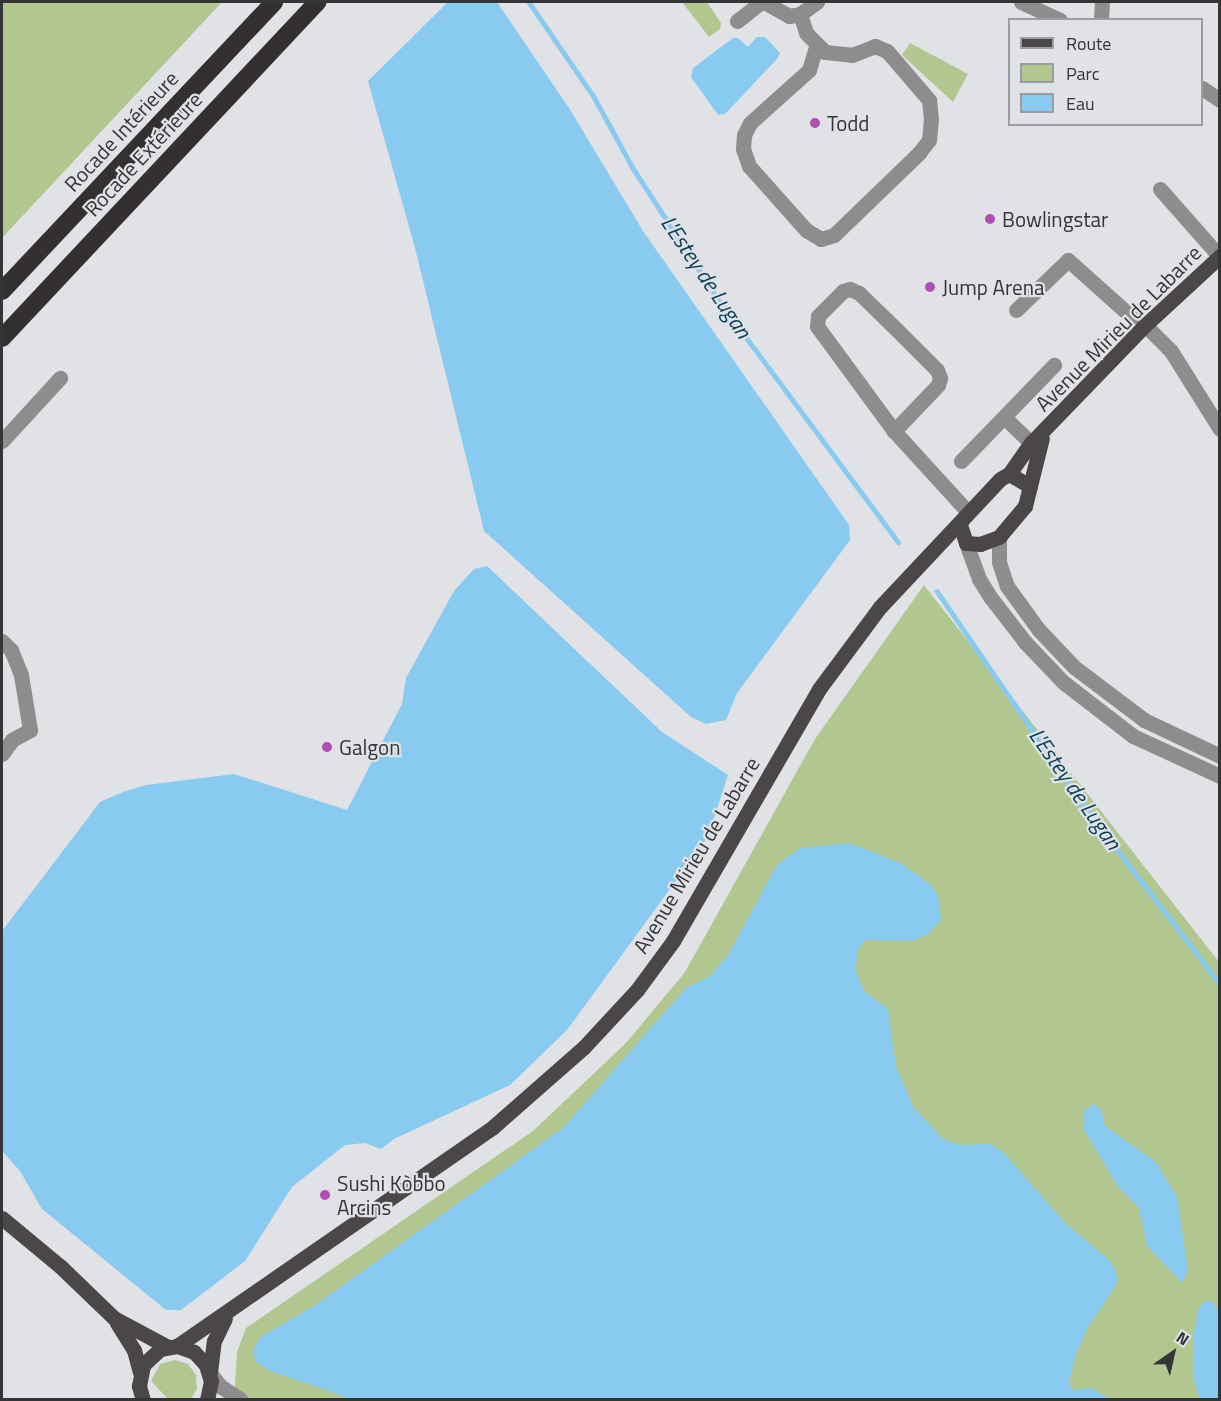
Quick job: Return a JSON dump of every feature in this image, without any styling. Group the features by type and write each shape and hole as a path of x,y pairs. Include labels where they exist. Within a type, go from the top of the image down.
{"highway":[{"name":"Rocade Intérieure","path":"2,291 274,2"},
{"name":"Rocade Extérieure","path":"2,338 318,2"}],"main road":[{"name":"Avenue Mirieu de Labarre","path":"140,1372 148,1358 229,1314 494,1127 553,1077 637,990 673,941 819,689 900,581 1009,474 1031,443 1144,326 1219,256"},
{"name":"Avenue Mirieu de Labarre","path":"999,537 1025,506 1036,454 1046,430"},
{"path":"1009,474 1030,486"},
{"path":"964,518 966,543"},
{"path":"926,554 966,543 980,544 999,537"},
{"path":"2,1218 62,1267 114,1318 134,1350 140,1372 143,1400"},
{"name":"Avenue Mirieu de Labarre","path":"207,1400 214,1341 229,1314"},
{"path":"114,1318 172,1347 201,1357 210,1373"}],"street":[{"path":"737,21 763,2 777,12 800,14 817,2"},
{"path":"1021,2 1056,18"},
{"path":"1101,18 1102,2"},
{"path":"800,14 806,33 817,44 825,52 852,55 875,46 887,51 929,100 931,118 929,140 919,153 834,236 821,239 806,230 749,166 743,149 744,135 750,123 809,69 817,44"},
{"path":"1203,89 1220,100"},
{"path":"1160,189 1219,256"},
{"path":"1016,309 1068,260 1171,351 1220,429"},
{"path":"894,431 940,378 937,370 859,293 843,291 818,316 817,326 894,431 964,518"},
{"path":"961,461 1054,365"},
{"path":"2,441 60,378"},
{"path":"1004,417 1031,443"},
{"path":"999,537 999,562 1007,586 1056,649 1113,700 1174,737 1220,756"},
{"path":"966,543 981,584 1024,642 1102,714 1158,749 1220,776"},
{"path":"2,640 11,650 21,675 30,730 12,740 2,754"},
{"path":"1102,714 1113,700"},
{"path":"210,1373 220,1386 242,1399"}],"green space":[{"path":"2,2 222,2 2,238"},
{"path":"682,2 707,2 721,23 720,29 709,37"},
{"path":"910,43 968,74 953,102 902,55"},
{"path":"924,585 1219,962 1219,1399 234,1400 237,1352 246,1328 533,1131 626,1043 685,972 815,739"},
{"path":"175,1360 188,1364 196,1375 197,1389 191,1399 168,1399 151,1381 160,1364"}],"water":[{"path":"448,2 497,2 569,108 643,231 849,525 850,540 737,693 726,720 706,724 691,717 484,531 415,248 368,81"},
{"path":"757,37 765,37 780,53 777,59 725,114 718,115 691,77 693,68 733,38 738,38 748,47"},
{"path":"487,566 662,732 728,775 708,837 567,1030 510,1085 394,1139 381,1149 365,1143 345,1145 292,1187 245,1261 181,1310 166,1310 42,1209 20,1171 2,1151 2,931 100,802 123,792 146,785 234,774 347,810 402,704 406,678 454,591 474,569"},
{"path":"849,843 901,863 932,886 939,899 941,920 927,935 911,941 866,940 857,950 856,971 864,991 888,1009 896,1067 914,1108 943,1139 961,1145 991,1144 1003,1152 1066,1224 1108,1259 1115,1269 1118,1282 1088,1327 1076,1354 1069,1383 1072,1390 1091,1388 1109,1399 355,1400 270,1371 255,1361 253,1349 262,1336 314,1306 563,1128 686,988 709,977 728,955 777,865 800,848"},
{"path":"1094,1104 1101,1109 1105,1126 1156,1162 1177,1197 1188,1270 1182,1283 1147,1246 1139,1208 1118,1187 1084,1130 1083,1111"},
{"path":"1205,1301 1213,1302 1219,1311 1219,1399 1200,1399 1194,1380 1194,1331 1199,1307"}],"waterway":[{"name":"L'Estey de Lugan","path":"529,2 594,97 633,168 720,302 898,542"},
{"name":"L'Estey de Lugan","path":"937,591 1087,810 1220,984"}],"place":[{"name":"Todd","path":"815,123"},
{"name":"Bowlingstar","path":"990,219"},
{"name":"Jump Arena","path":"930,287"},
{"name":"Galgon","path":"327,747"},
{"name":"Sushi Kòbbo Arcins","path":"325,1195"}]}
